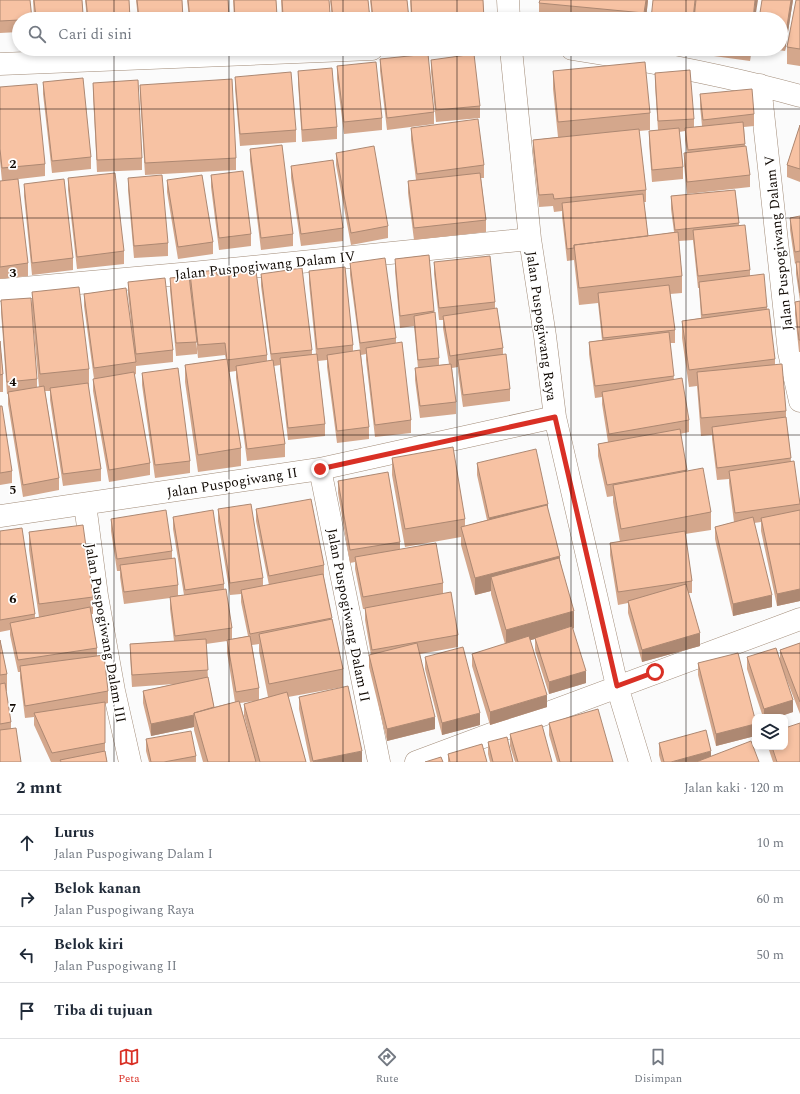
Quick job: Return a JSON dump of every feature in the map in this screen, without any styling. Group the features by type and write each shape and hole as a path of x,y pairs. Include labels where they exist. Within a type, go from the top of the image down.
{"street":[{"path":"508,0 509,12"},
{"path":"0,64 198,56"},
{"name":"Jalan Puspogiwang Raya","path":"512,56 530,239 545,336 555,417 617,686 640,762"},
{"path":"617,56 760,85 800,96"},
{"name":"Jalan Puspogiwang Dalam V","path":"760,85 789,352 800,401"},
{"name":"Jalan Puspogiwang Dalam IV","path":"0,290 530,239"},
{"name":"Jalan Puspogiwang II","path":"0,516 320,469 555,417"},
{"name":"Jalan Puspogiwang Dalam II","path":"320,469 379,762"},
{"name":"Jalan Puspogiwang Dalam III","path":"85,504 97,596 114,691 130,762"},
{"path":"416,762 800,619"}],"building":[{"path":"0,0 30,0 31,12 12,12 12,20 0,21"},
{"path":"34,0 82,0 83,12 35,12"},
{"path":"86,0 129,0 130,12 87,12"},
{"path":"137,0 182,0 183,12 138,12"},
{"path":"188,0 228,0 229,12 189,12"},
{"path":"234,0 276,0 277,12 235,12"},
{"path":"282,0 329,0 330,12 283,12"},
{"path":"331,0 368,0 369,12 332,12"},
{"path":"371,0 407,0 408,12 372,12"},
{"path":"411,0 483,0 484,12 412,12"},
{"path":"540,0 646,0 644,12 539,3"},
{"path":"653,0 695,0 694,12 652,12"},
{"path":"696,0 755,0 754,12 695,12"},
{"path":"762,0 791,0 788,20 788,12 760,12"},
{"path":"796,0 800,0 800,49 788,47"},
{"path":"409,56 428,56 434,112 387,118 380,59"},
{"path":"460,56 474,56 480,106 436,110 431,60"},
{"path":"376,62 382,118 344,122 337,66"},
{"path":"645,62 650,113 558,122 553,71"},
{"path":"332,68 337,127 302,130 298,71"},
{"path":"690,70 694,119 658,121 655,73"},
{"path":"291,72 296,130 240,134 235,77"},
{"path":"83,78 91,157 52,161 43,82"},
{"path":"232,79 236,158 145,163 140,85"},
{"path":"138,80 142,158 97,160 93,83"},
{"path":"37,84 45,164 2,168 0,149 0,87"},
{"path":"752,89 754,114 703,120 700,94"},
{"path":"478,119 484,165 417,174 411,128"},
{"path":"743,122 745,144 688,150 685,128"},
{"path":"800,125 800,169 787,165"},
{"path":"679,128 683,167 652,170 649,131"},
{"path":"639,129 646,190 554,199 553,194 539,195 533,140"},
{"path":"282,145 293,234 261,238 250,149"},
{"path":"374,146 388,226 351,233 336,153"},
{"path":"746,146 750,175 687,182 684,153"},
{"path":"333,160 343,228 301,234 291,166"},
{"path":"243,171 251,234 219,238 211,175"},
{"path":"115,173 124,251 77,257 68,178"},
{"path":"480,173 486,220 414,228 408,181"},
{"path":"162,175 168,243 134,246 128,178"},
{"path":"202,175 213,242 178,247 167,180"},
{"path":"18,179 28,263 0,267 0,181"},
{"path":"64,179 73,258 32,263 24,184"},
{"path":"735,190 739,223 675,230 671,196"},
{"path":"643,194 648,236 574,245 574,248 567,249 562,203"},
{"path":"800,216 800,251 795,252 790,218"},
{"path":"745,225 750,270 698,276 693,230"},
{"path":"678,232 682,276 579,288 574,245"},
{"path":"429,255 434,311 400,316 395,259"},
{"path":"490,256 495,302 439,308 434,262"},
{"path":"385,258 396,338 360,343 350,263"},
{"path":"796,262 800,262 800,293"},
{"path":"345,267 353,345 317,349 309,271"},
{"path":"302,268 312,350 271,354 261,274"},
{"path":"216,270 217,275 256,271 267,355 227,360 225,343 198,345 190,273"},
{"path":"764,274 767,307 702,315 699,282"},
{"path":"189,276 197,342 176,343 170,278"},
{"path":"165,278 173,350 136,354 128,282"},
{"path":"669,285 675,330 603,338 598,293"},
{"path":"79,287 89,369 40,374 32,292"},
{"path":"126,288 136,362 94,368 84,294"},
{"path":"31,298 37,379 7,382 1,300"},
{"path":"800,301 800,340 799,340 795,302"},
{"path":"497,308 503,348 450,356 443,316"},
{"path":"769,309 775,359 689,370 682,321"},
{"path":"435,312 439,358 418,360 414,316"},
{"path":"669,332 674,376 595,386 589,342"},
{"path":"0,341 3,374 0,375"},
{"path":"402,342 411,420 375,425 366,348"},
{"path":"360,350 369,427 337,431 327,355"},
{"path":"317,354 325,424 288,428 280,358"},
{"path":"506,354 510,389 463,395 458,360"},
{"path":"227,359 241,448 198,455 185,365"},
{"path":"273,360 285,444 247,449 236,366"},
{"path":"451,364 456,402 420,406 415,368"},
{"path":"782,364 786,411 701,418 697,372"},
{"path":"178,368 190,461 155,465 142,373"},
{"path":"134,372 150,463 109,470 93,379"},
{"path":"682,378 689,420 609,434 602,392"},
{"path":"88,383 101,469 63,474 50,388"},
{"path":"44,386 59,478 23,485 8,392"},
{"path":"0,406 2,406 12,471 0,473"},
{"path":"786,417 791,458 717,468 712,427"},
{"path":"680,429 687,470 607,485 598,444"},
{"path":"453,447 465,519 405,529 392,458"},
{"path":"536,449 548,504 489,518 477,463"},
{"path":"794,461 800,504 735,513 729,471"},
{"path":"703,468 711,512 621,529 613,485"},
{"path":"388,472 400,542 350,550 338,481"},
{"path":"311,499 324,565 269,576 256,509"},
{"path":"251,504 263,578 230,583 218,509"},
{"path":"547,505 560,556 475,578 461,527"},
{"path":"166,510 172,551 117,559 111,519"},
{"path":"213,510 224,584 185,590 173,517"},
{"path":"800,510 800,589 777,594 761,518"},
{"path":"753,517 772,595 733,604 715,527"},
{"path":"83,525 93,597 39,604 29,532"},
{"path":"22,528 35,614 0,620 0,531"},
{"path":"685,531 692,581 618,592 610,543"},
{"path":"436,543 443,583 363,597 355,557"},
{"path":"175,558 178,585 124,592 120,565"},
{"path":"559,558 574,611 506,630 491,577"},
{"path":"323,574 332,618 250,634 241,590"},
{"path":"686,584 700,633 642,650 628,601"},
{"path":"226,589 232,628 175,636 170,597"},
{"path":"451,592 458,635 372,650 365,608"},
{"path":"90,607 97,648 18,660 10,623"},
{"path":"332,619 343,669 269,684 259,634"},
{"path":"572,626 586,671 549,682 535,638"},
{"path":"250,636 259,688 236,692 227,640"},
{"path":"529,636 547,695 490,712 472,654"},
{"path":"206,639 208,670 132,675 130,644"},
{"path":"0,640 7,674 0,675"},
{"path":"417,643 435,717 387,729 369,655"},
{"path":"800,643 800,702 780,650"},
{"path":"463,647 480,713 442,723 425,657"},
{"path":"776,648 793,700 764,709 747,657"},
{"path":"738,653 754,714 752,714 752,725 716,734 698,663"},
{"path":"104,655 108,691 25,706 20,666"},
{"path":"208,677 214,707 194,713 194,715 151,724 143,691"},
{"path":"5,683 11,722 0,724 0,684"},
{"path":"348,686 362,751 313,761 299,697"},
{"path":"287,692 306,762 260,762 244,704"},
{"path":"239,701 256,762 208,762 194,713"},
{"path":"105,702 105,743 52,753 34,713"},
{"path":"598,709 613,762 560,762 549,723"},
{"path":"800,723 800,762 777,762 773,750 788,750 788,727"},
{"path":"542,725 552,762 518,762 510,734"},
{"path":"16,728 21,762 0,762 0,730"},
{"path":"706,730 711,751 671,762 664,762 659,743"},
{"path":"191,731 196,756 164,762 151,762 146,739"},
{"path":"507,737 513,762 493,762 488,742"},
{"path":"751,741 752,750 754,750 759,762 696,762"},
{"path":"482,744 487,762 450,762 448,754"},
{"path":"105,751 107,762 61,762 60,760"},
{"path":"441,757 443,762 425,762"}],"route":[{"path":"320,469 555,417 617,686 655,672"}]}
